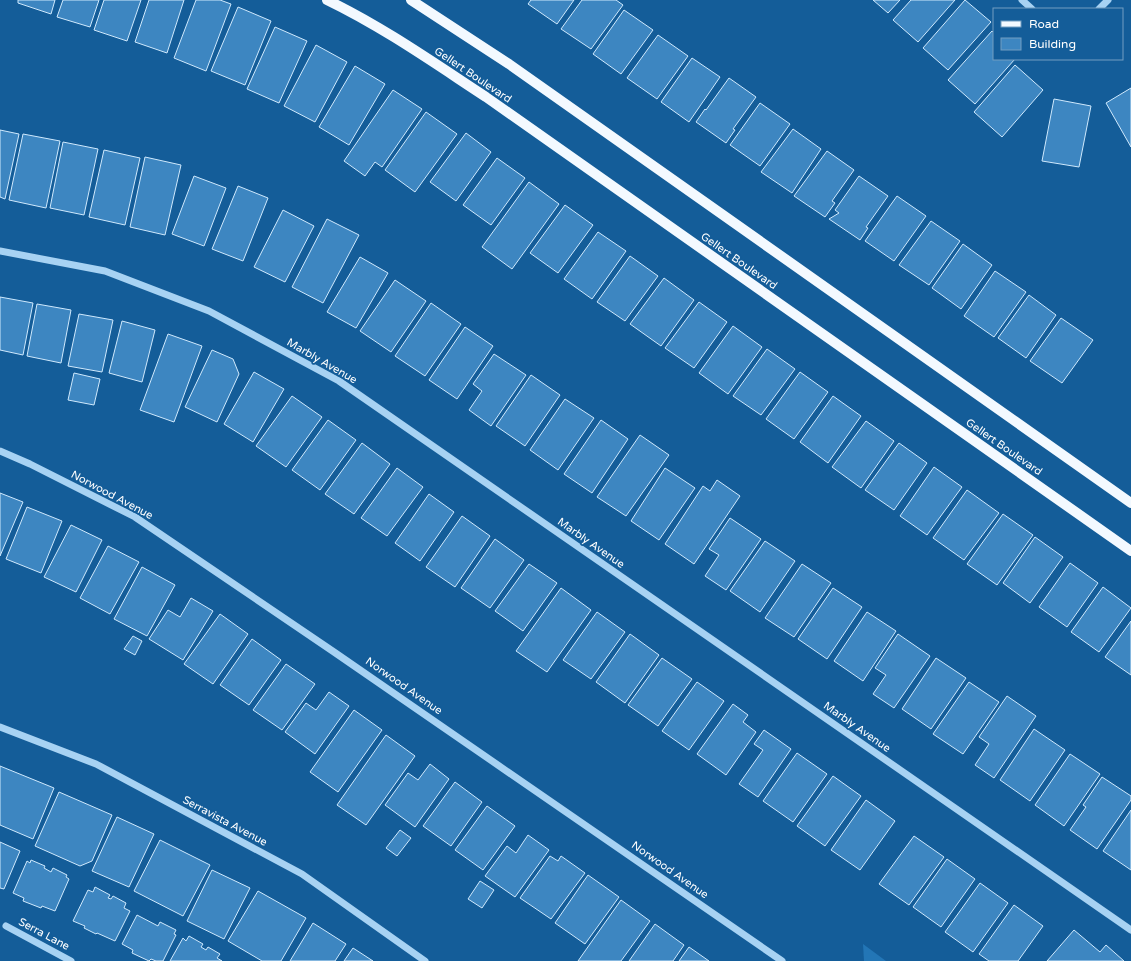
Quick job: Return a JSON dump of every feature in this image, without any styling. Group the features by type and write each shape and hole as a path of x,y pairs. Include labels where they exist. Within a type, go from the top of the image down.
{"main road":[{"name":"Gellert Boulevard","path":"327,0 356,14 486,97 1131,551"},
{"path":"411,0 509,64 1131,503"}],"street":[{"path":"1022,0 1031,8"},
{"path":"1100,8 1108,0"},
{"name":"Marbly Avenue","path":"0,251 105,271 209,311 339,381 1131,930"},
{"name":"Norwood Avenue","path":"0,451 30,464 135,517 347,661 782,961"},
{"name":"Serravista Avenue","path":"0,727 96,764 302,874 425,961"},
{"name":"Serra Lane","path":"6,926 71,961"}],"shaded area":[{"path":"863,944 886,961 864,961"}],"building":[{"path":"18,0 55,0 51,14 18,3"},
{"path":"63,0 99,0 90,27 57,17"},
{"path":"104,0 141,0 127,41 94,30"},
{"path":"149,0 184,0 167,53 135,42"},
{"path":"196,0 220,0 231,4 206,71 174,58"},
{"path":"531,0 574,0 557,24 528,4"},
{"path":"582,0 616,0 623,5 591,49 561,29"},
{"path":"873,0 900,0 888,13"},
{"path":"911,0 955,0 918,42 893,20"},
{"path":"965,0 991,22 948,70 923,48"},
{"path":"238,7 271,21 245,85 211,71"},
{"path":"624,10 653,30 621,74 593,54"},
{"path":"275,27 307,41 279,103 247,89"},
{"path":"992,31 993,60 1014,60 975,104 948,80"},
{"path":"658,35 688,56 657,99 627,78"},
{"path":"316,45 347,62 315,122 284,106"},
{"path":"692,58 720,77 689,122 661,102"},
{"path":"1015,65 1043,90 1002,137 974,112"},
{"path":"355,66 385,84 349,145 319,127"},
{"path":"729,78 756,97 733,129 735,130 726,143 696,122"},
{"path":"1131,88 1131,147 1106,103"},
{"path":"393,90 422,109 382,167 375,162 365,176 344,161"},
{"path":"1054,99 1091,106 1079,167 1042,161"},
{"path":"760,103 790,124 760,166 730,145"},
{"path":"426,112 457,134 415,192 385,170"},
{"path":"793,129 821,149 792,193 761,172"},
{"path":"0,130 19,134 5,199 0,197"},
{"path":"466,133 491,152 456,201 430,182"},
{"path":"23,134 60,141 46,208 9,200"},
{"path":"63,142 98,149 84,215 50,208"},
{"path":"104,150 140,158 125,225 89,217"},
{"path":"827,151 854,170 832,201 835,203 825,217 794,196"},
{"path":"145,157 181,165 165,235 130,227"},
{"path":"497,158 525,178 491,225 463,205"},
{"path":"194,176 226,188 204,246 172,234"},
{"path":"859,176 888,196 866,227 868,228 860,240 829,219 839,213 835,210"},
{"path":"529,182 559,204 512,269 482,247"},
{"path":"238,186 268,198 243,261 212,249"},
{"path":"897,196 926,216 894,261 865,241"},
{"path":"565,205 593,225 558,273 530,253"},
{"path":"283,210 314,226 285,282 254,267"},
{"path":"327,219 359,235 323,303 292,287"},
{"path":"931,221 960,241 929,285 899,265"},
{"path":"598,232 626,251 592,299 564,279"},
{"path":"963,244 992,265 961,309 932,288"},
{"path":"630,256 658,276 625,321 597,302"},
{"path":"360,257 388,273 356,328 327,312"},
{"path":"995,271 1026,292 994,337 964,316"},
{"path":"664,278 694,300 661,346 630,324"},
{"path":"395,280 426,301 391,352 360,331"},
{"path":"1029,295 1056,315 1026,358 998,338"},
{"path":"0,297 33,303 23,355 0,350"},
{"path":"699,302 727,322 694,368 665,348"},
{"path":"431,303 461,324 425,376 395,356"},
{"path":"37,304 71,310 61,363 27,356"},
{"path":"79,314 113,320 102,372 68,366"},
{"path":"1061,318 1093,340 1062,383 1030,361"},
{"path":"122,321 155,330 142,382 109,373"},
{"path":"733,326 762,347 728,394 699,373"},
{"path":"465,327 493,346 457,399 429,380"},
{"path":"168,334 202,346 174,422 140,410"},
{"path":"767,349 795,369 761,415 733,396"},
{"path":"212,350 233,359 239,374 217,422 185,407"},
{"path":"494,354 526,375 491,426 469,410 482,391 473,384"},
{"path":"254,372 284,389 253,442 224,424"},
{"path":"800,372 828,392 794,439 766,419"},
{"path":"74,373 100,379 94,405 68,400"},
{"path":"531,375 560,395 525,446 496,426"},
{"path":"292,396 322,417 286,467 256,446"},
{"path":"833,396 861,416 828,463 800,442"},
{"path":"565,399 594,418 558,470 530,450"},
{"path":"328,420 356,440 320,490 292,470"},
{"path":"601,420 628,439 592,493 564,474"},
{"path":"866,421 894,441 861,488 832,467"},
{"path":"640,435 669,455 626,516 597,497"},
{"path":"362,443 390,464 354,514 325,494"},
{"path":"899,443 927,463 894,510 865,490"},
{"path":"934,467 962,487 927,535 900,516"},
{"path":"397,468 423,487 387,536 361,518"},
{"path":"665,468 695,488 659,540 631,521"},
{"path":"717,480 740,496 694,564 665,544 703,486 710,491"},
{"path":"967,490 999,513 964,560 933,538"},
{"path":"0,493 23,502 0,556"},
{"path":"429,494 454,512 420,561 395,543"},
{"path":"27,507 62,521 41,573 6,559"},
{"path":"1003,514 1033,535 997,585 967,564"},
{"path":"462,516 490,536 455,587 426,567"},
{"path":"730,518 761,539 726,590 705,576 719,555 709,549"},
{"path":"71,525 102,540 76,592 44,577"},
{"path":"1035,537 1063,557 1030,603 1003,583"},
{"path":"495,539 524,560 490,608 461,588"},
{"path":"765,541 795,561 760,612 730,591"},
{"path":"108,546 139,562 110,614 80,598"},
{"path":"1070,563 1098,583 1067,627 1039,607"},
{"path":"529,564 557,583 523,631 495,611"},
{"path":"802,564 831,583 794,637 765,618"},
{"path":"142,567 175,585 147,636 114,619"},
{"path":"1103,587 1131,608 1099,652 1071,632"},
{"path":"561,588 591,610 547,672 516,651"},
{"path":"833,588 862,607 827,659 798,639"},
{"path":"191,598 213,611 183,660 149,639 168,610 180,617"},
{"path":"597,612 625,632 591,679 563,660"},
{"path":"867,612 896,631 863,681 834,661"},
{"path":"220,614 248,634 213,684 184,664"},
{"path":"1131,621 1131,675 1105,657"},
{"path":"630,634 659,655 625,703 596,682"},
{"path":"898,634 930,656 894,708 873,694 886,675 875,668"},
{"path":"133,636 142,641 135,655 124,649"},
{"path":"252,639 281,660 249,705 220,685"},
{"path":"662,658 692,679 658,726 628,705"},
{"path":"936,658 966,678 931,729 902,709"},
{"path":"286,664 315,684 282,730 253,710"},
{"path":"697,682 724,701 689,750 662,731"},
{"path":"969,682 999,702 963,754 933,734"},
{"path":"329,692 349,706 315,754 285,732 306,703 316,710"},
{"path":"1007,696 1036,716 994,778 975,765 989,744 979,737"},
{"path":"733,704 748,715 743,722 756,732 726,775 697,754"},
{"path":"354,710 382,730 338,792 310,772"},
{"path":"1034,729 1065,750 1030,801 1000,780"},
{"path":"764,730 791,749 758,797 739,784 763,750 754,744"},
{"path":"386,735 415,756 366,825 337,805"},
{"path":"797,753 827,774 793,822 763,801"},
{"path":"1070,754 1100,774 1064,826 1035,805"},
{"path":"430,764 449,779 415,827 385,805 408,773 418,780"},
{"path":"0,766 54,788 33,839 0,825"},
{"path":"833,776 861,796 825,846 797,826"},
{"path":"1102,777 1131,796 1131,800 1097,849 1070,830 1086,807 1083,805"},
{"path":"455,782 482,802 451,846 423,826"},
{"path":"59,792 112,815 92,861 80,866 35,846"},
{"path":"866,800 895,821 860,870 831,850"},
{"path":"487,806 515,826 483,870 455,850"},
{"path":"1131,810 1131,870 1103,851"},
{"path":"117,817 154,834 129,887 92,871"},
{"path":"400,830 411,838 397,856 386,848"},
{"path":"528,835 549,850 515,897 485,876 507,846 516,853"},
{"path":"914,836 944,857 909,905 879,884"},
{"path":"160,840 210,865 183,916 134,891"},
{"path":"0,842 20,851 4,889 0,888"},
{"path":"550,856 558,861 561,856 585,873 551,919 520,898"},
{"path":"947,859 975,879 941,927 913,907"},
{"path":"31,860 45,866 44,868 51,872 53,868 67,875 66,877 69,879 55,911 42,906 41,908 23,901 24,898 13,893 27,861 30,863"},
{"path":"212,870 250,888 224,939 187,921"},
{"path":"588,875 619,897 585,944 555,923"},
{"path":"480,881 494,890 482,908 468,899"},
{"path":"980,883 1008,903 973,952 945,932"},
{"path":"95,887 110,895 108,898 111,899 113,896 126,903 124,908 130,911 115,941 97,933 96,934 84,928 85,926 73,921 88,890 93,892"},
{"path":"258,891 306,918 281,961 262,961 228,941"},
{"path":"621,900 650,921 621,961 578,961"},
{"path":"1014,905 1043,926 1018,961 989,961 979,954"},
{"path":"137,915 158,926 160,922 176,930 174,934 176,935 163,961 151,959 149,961 132,953 133,950 122,944"},
{"path":"313,923 346,944 335,961 290,961"},
{"path":"655,924 684,945 673,961 629,961"},
{"path":"1074,930 1100,952 1106,945 1124,961 1047,961"},
{"path":"189,936 203,944 201,947 206,950 208,947 220,954 217,958 222,961 170,961 183,938 186,941"},
{"path":"689,947 709,961 679,961"},
{"path":"353,948 373,961 344,961"}]}
